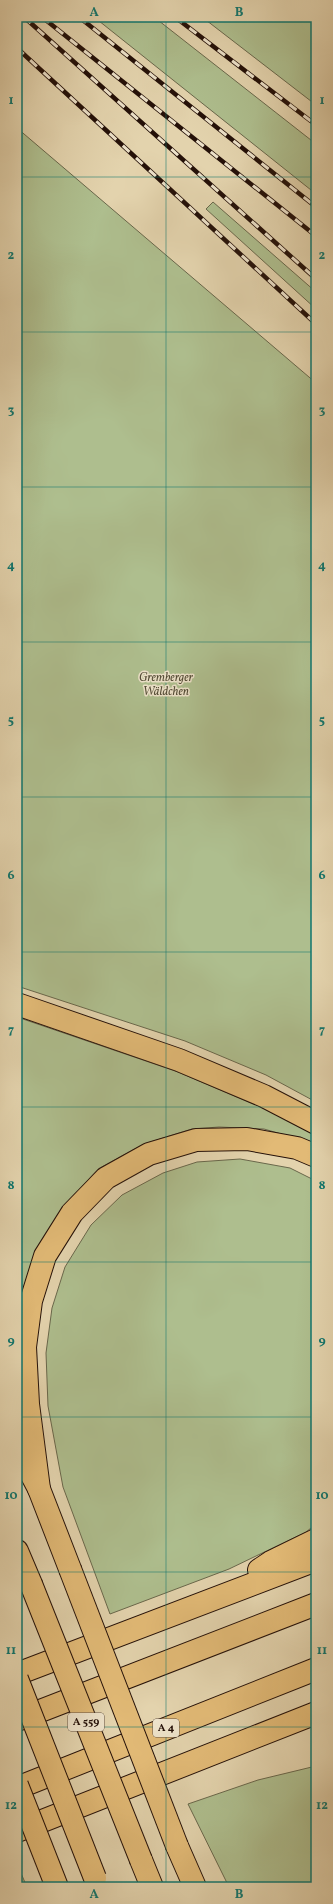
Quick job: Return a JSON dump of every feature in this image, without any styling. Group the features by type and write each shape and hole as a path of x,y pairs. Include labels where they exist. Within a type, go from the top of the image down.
{"highway":[{"path":"17,1004 179,1060 264,1096 316,1123"},
{"path":"39,1489 28,1404 25,1347 31,1301 45,1256 72,1213 106,1178 149,1154 196,1140 247,1138 297,1148 316,1156"},
{"path":"17,1447 39,1489 195,1887"},
{"path":"220,1598 270,1562 316,1540"},
{"name":"A 559","path":"17,1551 152,1887"},
{"path":"17,1674 220,1598 316,1560"},
{"path":"17,1720 316,1604"},
{"name":"A 4","path":"17,1786 316,1669"},
{"path":"17,1679 97,1882"},
{"path":"17,1831 316,1713"},
{"path":"275,1730 316,1725"},
{"path":"17,1786 58,1887"}],"green space":[{"path":"94,17 154,17 316,144 316,194"},
{"path":"202,17 316,17 316,105"},
{"name":"Gremberger Wäldchen","path":"17,128 316,383 316,1102 266,1075 185,1041 17,986"},
{"path":"213,202 316,292 316,309 206,209"},
{"path":"17,1017 178,1072 261,1107 316,1135 316,1144 264,1129 219,1127 192,1129 144,1144 98,1169 62,1209 34,1256 19,1302 17,1318"},
{"path":"240,1159 290,1168 316,1181 316,1524 306,1532 229,1569 110,1614 63,1487 48,1406 46,1353 52,1308 65,1267 91,1225 122,1195 163,1173 197,1162"},
{"path":"316,1766 316,1887 229,1887 188,1804 258,1780"},
{"path":"20,1871 27,1887 17,1887 17,1872"}],"railway":[{"path":"24,17 316,279"},
{"path":"42,17 316,236"},
{"path":"79,17 316,207"},
{"path":"175,17 316,125"},
{"path":"17,48 316,324"}]}
